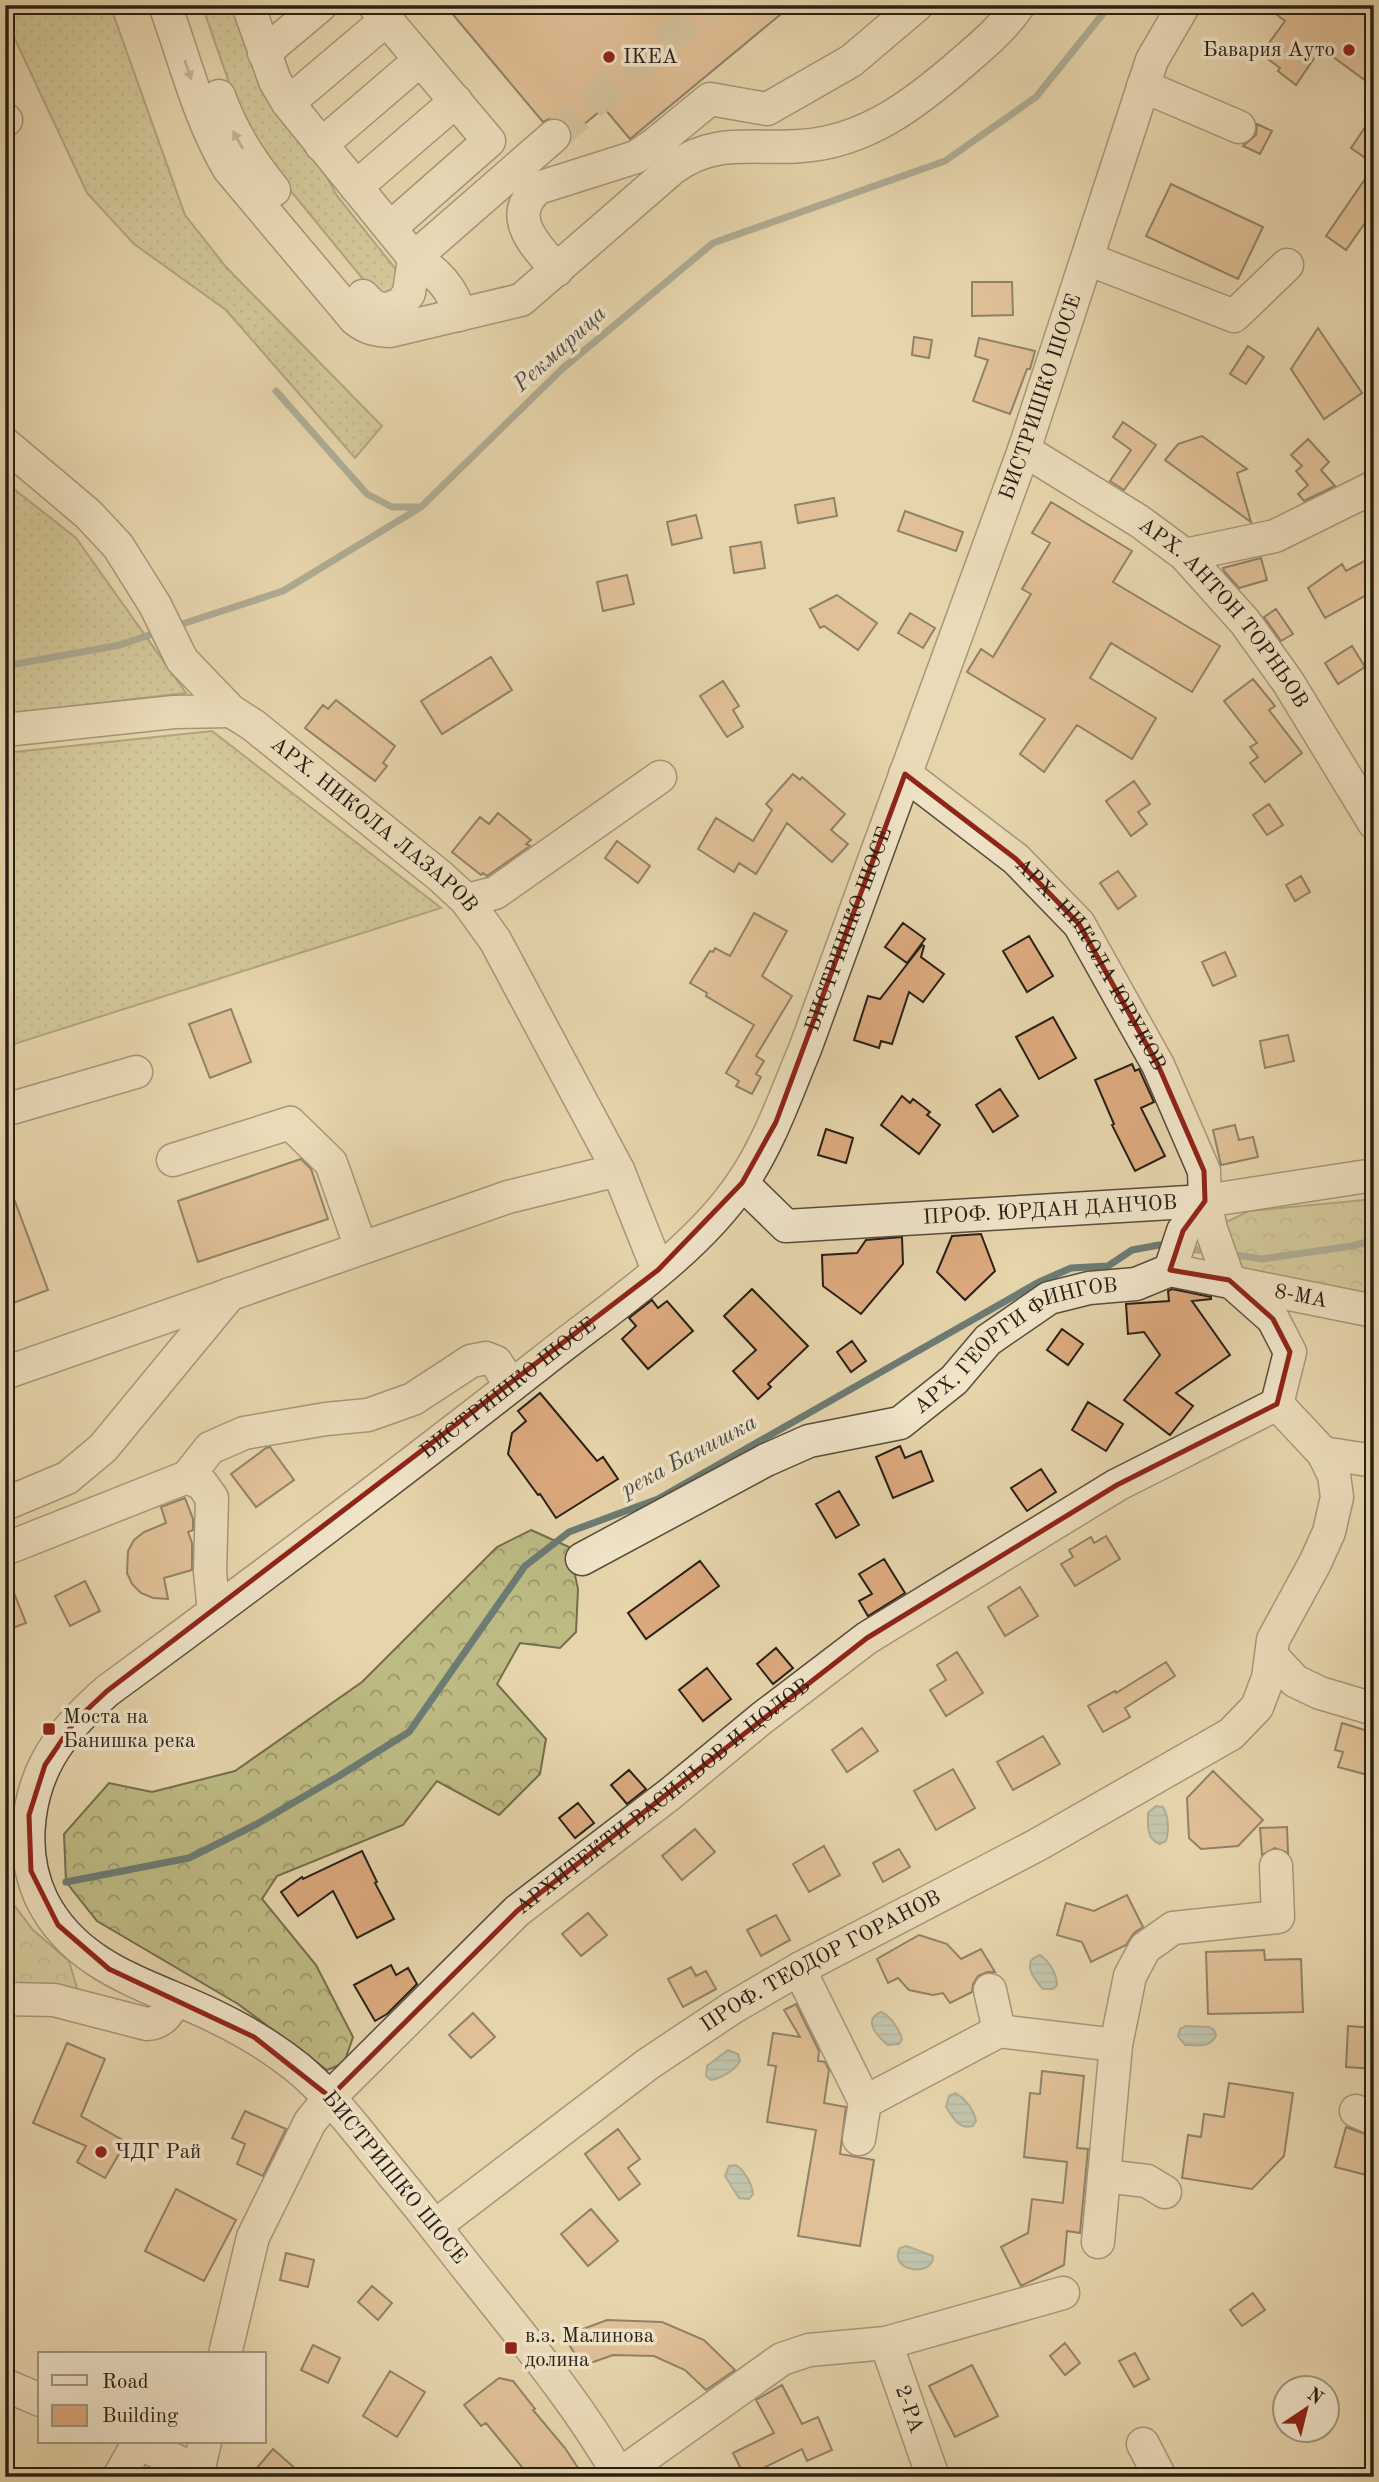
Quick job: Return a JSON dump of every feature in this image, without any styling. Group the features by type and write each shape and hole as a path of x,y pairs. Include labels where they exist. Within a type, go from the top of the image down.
{"street":[{"path":"165,5 217,148 229,169 347,310 364,326 390,331 521,300 673,168 693,156 724,146 800,147 820,144 857,134 903,111 990,39 1019,5"},
{"path":"188,5 227,119 252,164 373,306 390,310 401,304 409,293 414,266 554,136"},
{"path":"248,5 275,81 288,103 390,228 414,266 431,270 447,287 454,297 455,316"},
{"path":"264,53 321,5"},
{"path":"557,270 527,233 523,220 529,196 538,188 636,157 709,99 767,109 851,61 917,5"},
{"name":"БИСТРИШКО ШОСЕ","path":"619,2476 574,2405 435,2226 330,2097 295,2066 254,2037 109,1969 78,1948 58,1925 42,1899 32,1871 29,1815 45,1765 58,1742 75,1721 107,1691 511,1386 658,1270 705,1226 742,1183 780,1110 1024,450 1152,61 1184,5"},
{"path":"288,103 380,12 489,141 390,228"},
{"path":"321,145 420,60"},
{"path":"1143,86 1239,127"},
{"path":"356,187 456,101"},
{"path":"1088,259 1234,316 1287,265"},
{"name":"АРХ. НИКОЛА ЛАЗАРОВ","path":"5,444 88,514 118,546 155,605 182,660 231,711 253,725 466,900 495,940 618,1170 658,1270"},
{"name":"АРХ. АНТОН ТОРНЬОВ","path":"1024,450 1139,521 1185,555 1245,622 1281,672 1352,783 1374,823"},
{"path":"1185,555 1275,536 1374,487"},
{"path":"5,730 174,712 231,711"},
{"name":"АРХ. НИКОЛА ЮРУКОВ","path":"905,774 1016,859 1079,924 1158,1065 1204,1171 1200,1220"},
{"path":"466,900 495,892 660,778"},
{"path":"5,1110 136,1072"},
{"path":"173,1160 290,1123 331,1163 361,1248"},
{"path":"5,1373 508,1197 618,1170"},
{"name":"ПРОФ. ЮРДАН ДАНЧОВ","path":"742,1183 786,1226 1200,1220 1374,1175"},
{"path":"1200,1220 1170,1270 1229,1280"},
{"path":"1200,1220 1229,1280 1273,1319 1290,1352 1277,1404 1323,1453 1374,1461"},
{"name":"АРХ. ГЕОРГИ ФИНГОВ","path":"582,1559 766,1460 809,1441 900,1423 954,1380 988,1340 1049,1298 1089,1288 1136,1284 1170,1270"},
{"name":"8-МА","path":"1229,1280 1374,1311"},
{"path":"5,1504 67,1478 103,1448 230,1294"},
{"path":"5,1549 187,1477 210,1448 244,1433 368,1415 413,1399 471,1361 486,1358 496,1362 511,1386"},
{"name":"АРХИТЕКТИ ВАСИЛЬОВ И ЦОЛОВ","path":"225,2352 253,2237 310,2122 330,2097 517,1911 867,1639 1117,1485 1277,1404"},
{"name":"ПРОФ. ТЕОДОР ГОРАНОВ","path":"435,2226 648,2064 732,2008 799,1969 1037,1844 1231,1734 1257,1707 1268,1678 1273,1640 1279,1625 1309,1574 1329,1532 1337,1497 1334,1475 1323,1453"},
{"path":"187,1477 202,1484 212,1498 210,1572 214,1612"},
{"path":"1272,1656 1295,1681 1320,1693 1374,1709"},
{"path":"1098,2242 1115,2045 1130,1976 1145,1948 1174,1928 1278,1917 1276,1866"},
{"path":"799,1969 865,2102 859,2139"},
{"path":"990,1990 999,2031"},
{"path":"5,1999 54,2000 147,2024 157,2024 176,2000"},
{"path":"865,2102 999,2031 1115,2045"},
{"path":"1104,2176 1147,2181 1164,2192"},
{"path":"619,2476 782,2359 809,2350 886,2343 1063,2293"},
{"name":"2-РА","path":"886,2343 933,2477"},
{"path":"5,2385 38,2399"},
{"path":"119,2477 136,2444"},
{"path":"143,2444 203,2463"},
{"path":"1143,2444 1160,2477"}],"highlighted area":[{"path":"905,774 1016,859 1079,924 1158,1065 1204,1171 1205,1201 1183,1231 1170,1270 1229,1280 1273,1319 1290,1352 1277,1404 1117,1485 867,1638 517,1911 330,2097 254,2037 109,1969 58,1925 31,1871 29,1815 45,1765 75,1721 107,1691 658,1270 742,1183 776,1122"}],"green space":[{"path":"5,5 110,5 185,215 226,267 382,426 355,458 226,310 134,244 87,193 5,18"},
{"path":"202,5 236,5 337,196 398,272 400,293 376,295 267,162 240,114"},
{"path":"5,482 76,538 186,693 5,714"},
{"path":"212,731 441,908 5,1047 5,753"},
{"path":"1374,1199 1374,1301 1237,1268 1224,1223 1249,1211"},
{"path":"531,1530 569,1547 578,1589 576,1632 560,1648 520,1643 497,1684 546,1739 540,1774 499,1815 437,1781 403,1825 277,1876 262,1899 316,1965 353,2037 344,2063 327,2070 238,2004 97,1921 66,1882 64,1834 109,1783 152,1792 235,1771 362,1682 497,1547"},
{"path":"5,1893 33,1930 69,1961 77,1988 5,1988"}],"water":[{"path":"1156,1806 1163,1807 1168,1824 1166,1841 1160,1844 1152,1839 1148,1827 1148,1813"},
{"path":"1040,1955 1054,1972 1057,1985 1053,1989 1043,1989 1031,1970 1031,1961"},
{"path":"881,2012 897,2027 902,2039 899,2044 888,2045 873,2028 875,2015"},
{"path":"1186,2026 1209,2027 1216,2035 1207,2044 1185,2045 1178,2036 1180,2029"},
{"path":"728,2050 738,2054 740,2061 728,2073 711,2080 706,2076 707,2066"},
{"path":"955,2093 971,2109 976,2121 973,2126 960,2124 946,2107 949,2096"},
{"path":"736,2165 751,2186 753,2194 749,2199 739,2198 725,2176 729,2166"},
{"path":"906,2246 933,2256 931,2263 920,2269 905,2266 898,2256 900,2248"}],"building":[{"name":"IKEA","path":"445,5 792,5 630,139 604,108 572,134 568,124 561,119 551,118 543,122"},
{"name":"Бавария Ауто","path":"1264,5 1366,5 1374,13 1374,87 1321,48 1296,85 1278,71 1280,68 1261,54 1285,21"},
{"path":"1374,114 1374,164 1351,148"},
{"path":"1257,124 1272,131 1260,154 1243,146 1256,135"},
{"path":"1374,166 1374,210 1346,250 1326,236"},
{"path":"1171,184 1263,227 1238,279 1146,236"},
{"path":"972,282 1012,282 1013,315 972,316"},
{"path":"1318,328 1362,393 1324,419 1291,369"},
{"path":"914,337 932,340 929,358 912,355"},
{"path":"979,338 1035,351 1010,414 973,401 988,360 975,356"},
{"path":"1248,346 1264,357 1246,384 1230,374"},
{"path":"1123,422 1156,445 1124,490 1110,481 1131,450 1113,437"},
{"path":"1202,436 1247,469 1237,473 1251,522 1165,460 1178,444"},
{"path":"1308,439 1329,462 1321,470 1335,486 1304,501 1298,494 1308,485 1296,471 1302,466 1291,455"},
{"path":"834,498 837,516 798,523 795,505"},
{"path":"1051,502 1132,551 1113,582 1220,646 1192,692 1111,643 1090,678 1156,718 1132,759 1077,725 1044,772 1020,754 1045,719 967,672 981,649 993,657 1031,594 1022,589 1050,543 1032,533"},
{"path":"905,511 963,532 956,551 898,531"},
{"path":"696,515 702,538 672,545 667,522"},
{"path":"761,542 765,568 734,573 730,547"},
{"path":"1374,556 1374,591 1325,618 1308,588 1342,564 1346,571"},
{"path":"1261,558 1267,580 1239,588 1223,568"},
{"path":"627,575 634,604 603,611 597,582"},
{"path":"837,595 877,623 858,650 824,626 820,628 810,609"},
{"path":"1276,609 1293,634 1281,641 1264,617"},
{"path":"910,613 935,628 923,648 898,633"},
{"path":"1352,646 1365,667 1338,684 1325,663"},
{"path":"491,657 512,690 442,734 421,701"},
{"path":"1253,679 1275,706 1269,710 1302,753 1265,782 1250,763 1258,757 1250,747 1257,743 1224,701"},
{"path":"723,681 739,706 733,710 743,727 727,737 700,696"},
{"path":"336,700 395,746 383,763 387,766 375,781 305,728 323,705 328,709"},
{"path":"793,774 800,780 802,777 845,814 831,830 848,844 832,862 787,823 756,874 739,863 734,872 698,849 716,818 753,841 772,810 766,804"},
{"path":"1134,781 1150,804 1138,812 1147,824 1131,836 1106,801"},
{"path":"1269,804 1283,825 1267,835 1253,815"},
{"path":"498,813 531,840 526,844 530,846 487,876 483,873 481,875 452,852 480,817 489,824"},
{"path":"617,841 650,866 638,883 605,858"},
{"path":"1118,871 1136,896 1118,909 1100,883"},
{"path":"1301,876 1310,892 1295,901 1286,885"},
{"path":"754,913 787,931 762,976 792,996 756,1056 764,1061 756,1074 761,1077 752,1094 736,1086 739,1081 726,1073 754,1025 690,983 710,951 713,952 715,948 730,956"},
{"path":"903,923 925,939 907,963 885,947"},
{"path":"1029,936 1053,976 1027,992 1003,951"},
{"path":"922,945 921,957 944,974 923,1002 909,992 892,1044 881,1041 879,1048 854,1040 868,996 880,999"},
{"path":"1225,952 1236,976 1213,986 1202,962"},
{"path":"231,1009 251,1062 210,1078 189,1024"},
{"path":"1053,1017 1076,1058 1039,1079 1016,1037"},
{"path":"1288,1035 1294,1061 1265,1068 1260,1041"},
{"path":"1132,1064 1135,1071 1139,1069 1154,1102 1141,1108 1165,1156 1135,1171 1112,1125 1114,1124 1095,1080"},
{"path":"1000,1089 1018,1116 993,1132 976,1105"},
{"path":"902,1096 910,1103 913,1099 930,1112 927,1115 940,1125 919,1154 881,1125"},
{"path":"1235,1125 1239,1140 1253,1137 1258,1157 1221,1165 1213,1130"},
{"path":"826,1129 853,1138 846,1163 818,1155"},
{"path":"301,1159 311,1169 328,1219 198,1262 178,1201"},
{"path":"5,1180 48,1290 5,1306"},
{"path":"981,1234 995,1271 965,1300 937,1272 952,1236"},
{"path":"902,1237 903,1264 861,1314 823,1286 822,1255 857,1253 866,1240"},
{"path":"752,1289 808,1346 768,1384 771,1387 758,1399 733,1371 756,1350 724,1316"},
{"path":"1172,1289 1211,1297 1192,1301 1230,1355 1176,1393 1193,1406 1170,1435 1124,1400 1160,1355 1144,1332 1128,1334 1126,1304 1169,1301 1168,1291"},
{"path":"652,1300 658,1308 667,1301 693,1331 648,1369 622,1339 636,1326 629,1318"},
{"path":"1062,1329 1083,1344 1068,1365 1047,1350"},
{"path":"852,1341 866,1361 851,1372 837,1352"},
{"path":"540,1393 597,1461 603,1457 618,1479 556,1518 508,1454 512,1433 526,1421 518,1411"},
{"path":"1088,1402 1123,1424 1106,1451 1072,1430"},
{"path":"900,1446 905,1458 921,1451 933,1481 893,1498 876,1457"},
{"path":"270,1447 294,1480 256,1507 231,1474"},
{"path":"1041,1469 1056,1492 1027,1511 1011,1488"},
{"path":"839,1491 859,1525 836,1538 816,1504"},
{"path":"185,1498 193,1519 193,1530 188,1532 192,1543 192,1570 164,1578 168,1599 153,1598 141,1593 132,1584 127,1573 128,1551 134,1540 144,1532 166,1523 161,1507"},
{"path":"1106,1536 1120,1559 1075,1586 1061,1564 1073,1557 1069,1550 1091,1537 1094,1543"},
{"path":"884,1559 905,1593 868,1616 859,1601 872,1594 859,1574"},
{"path":"700,1561 719,1586 646,1639 628,1613"},
{"path":"5,1574 26,1623 5,1631"},
{"path":"85,1581 100,1611 70,1626 55,1596"},
{"path":"1020,1587 1038,1616 1005,1636 988,1607"},
{"path":"776,1648 793,1668 773,1684 757,1664"},
{"path":"957,1652 983,1693 946,1716 930,1690 946,1680 937,1665"},
{"path":"1166,1662 1175,1676 1125,1708 1130,1717 1103,1732 1088,1706 1115,1691 1116,1693"},
{"path":"707,1668 731,1699 703,1721 679,1690"},
{"path":"1342,1723 1374,1733 1374,1770 1370,1769 1368,1775 1338,1767 1343,1752 1335,1750"},
{"path":"862,1728 878,1751 847,1772 832,1750"},
{"path":"1043,1736 1060,1764 1013,1790 997,1762"},
{"path":"953,1769 975,1808 936,1830 914,1791"},
{"path":"629,1770 646,1789 627,1804 611,1785"},
{"path":"1213,1771 1263,1820 1238,1846 1201,1849 1189,1838 1187,1798"},
{"path":"578,1803 594,1823 575,1838 559,1818"},
{"path":"1287,1827 1288,1853 1275,1848 1262,1855 1260,1828"},
{"path":"695,1829 715,1852 682,1880 662,1856"},
{"path":"824,1846 840,1875 809,1892 793,1864"},
{"path":"899,1849 910,1867 883,1882 873,1863"},
{"path":"362,1851 394,1919 357,1938 333,1891 298,1916 281,1892 302,1877 303,1879"},
{"path":"1127,1895 1143,1927 1134,1933 1126,1945 1091,1962 1082,1942 1057,1935 1066,1903 1094,1911"},
{"path":"588,1913 607,1935 581,1956 562,1934"},
{"path":"776,1915 790,1940 761,1956 747,1930"},
{"path":"919,1935 947,1944 961,1959 981,1949 995,1972 978,1976 972,1992 950,2003 943,1993 933,1995 909,1990 898,1978 888,1983 877,1959"},
{"path":"1264,1950 1265,1960 1301,1959 1303,2012 1208,2014 1206,1952"},
{"path":"391,1965 396,1975 408,1968 417,1984 387,2014 375,2021 354,1985"},
{"path":"691,1967 696,1976 706,1971 716,1989 683,2007 668,1979"},
{"path":"796,2004 819,2051 818,2061 825,2062 829,2070 824,2103 846,2107 840,2154 874,2160 860,2246 798,2236 816,2130 767,2122 776,2066 768,2065 773,2033 800,2037 784,2010"},
{"path":"473,2013 495,2037 471,2058 449,2035"},
{"path":"1348,2026 1374,2028 1374,2069 1346,2067"},
{"path":"67,2043 105,2059 81,2116 126,2142 105,2178 77,2162 86,2146 33,2123"},
{"path":"1042,2071 1084,2076 1077,2148 1088,2149 1080,2233 1067,2231 1064,2265 1021,2286 1001,2247 1028,2233 1032,2199 1063,2203 1067,2162 1024,2157 1030,2093 1040,2094"},
{"path":"1229,2083 1293,2093 1284,2156 1252,2189 1182,2178 1188,2135 1201,2137 1204,2114 1224,2117"},
{"path":"245,2111 286,2129 263,2176 237,2164 245,2144 232,2138"},
{"path":"1346,2127 1374,2137 1374,2177 1335,2167"},
{"path":"618,2129 640,2159 628,2168 640,2184 619,2200 585,2154"},
{"path":"176,2189 236,2220 204,2281 145,2251"},
{"path":"591,2209 618,2241 588,2266 561,2234"},
{"path":"286,2253 314,2260 308,2287 280,2280"},
{"path":"372,2286 392,2303 378,2320 358,2302"},
{"path":"1253,2293 1265,2310 1242,2326 1230,2310"},
{"path":"607,2320 662,2322 704,2340 735,2370 706,2390 685,2370 654,2356 613,2355 582,2366 564,2336"},
{"path":"1065,2343 1080,2363 1065,2375 1050,2356"},
{"path":"313,2345 340,2358 328,2383 301,2370"},
{"path":"1135,2353 1149,2379 1134,2387 1119,2361"},
{"path":"972,2365 998,2416 955,2437 929,2386"},
{"path":"390,2371 425,2392 397,2437 363,2416"},
{"path":"499,2378 513,2381 584,2477 530,2477 486,2423 481,2426 464,2405"},
{"path":"782,2385 802,2424 818,2417 832,2450 807,2461 802,2449 745,2477 733,2453 774,2433 756,2400"},
{"path":"273,2449 305,2477 265,2477 256,2469"}],"waterway":[{"name":"Рекмарица","path":"173,627 283,591 421,507 562,369 713,243 945,161 1036,97 1110,5"},
{"path":"276,391 367,494 392,507 418,507"},
{"name":"Рекмарица","path":"5,666 120,645 158,632"},
{"name":"река Банишка","path":"1229,1254 1262,1259 1352,1246 1374,1240"},
{"name":"река Банишка","path":"66,1882 189,1858 257,1824 409,1732 525,1566 569,1532 658,1499 1039,1282 1071,1268 1108,1266 1132,1250 1169,1246"},
{"name":"река Банишка","path":"1184,1248 1211,1252"}],"tunnel":[{"path":"554,136 708,5"}],"place":[{"name":"Бавария Ауто","path":"1349,50"},
{"name":"IKEA","path":"609,57"},
{"name":"Моста на Банишка река","path":"49,1729"},
{"name":"ЧДГ Рай","path":"101,2152"},
{"name":"в.з. Малинова долина","path":"511,2348"}]}
